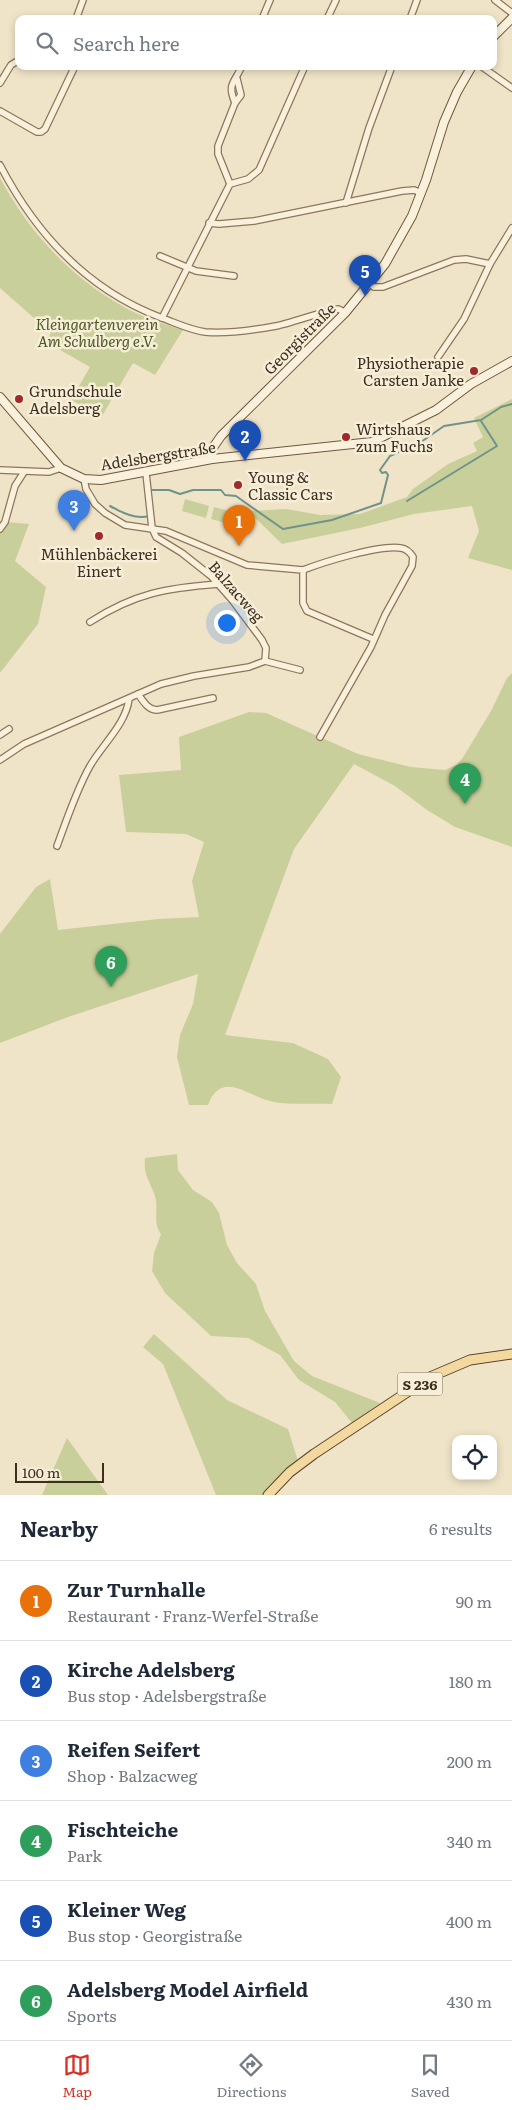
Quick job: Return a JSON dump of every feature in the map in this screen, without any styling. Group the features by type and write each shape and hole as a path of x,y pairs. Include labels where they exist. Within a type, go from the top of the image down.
{"main road":[{"name":"S 236","path":"268,1495 290,1472 314,1454 430,1377 470,1360 512,1354"}],"street":[{"path":"77,15 83,0"},
{"path":"264,15 270,0"},
{"path":"329,15 336,0"},
{"path":"412,15 418,0"},
{"path":"495,0 512,13"},
{"path":"497,33 512,18"},
{"path":"0,83 15,63"},
{"path":"0,111 37,132 41,132 45,129 73,70"},
{"path":"235,103 230,87 240,70"},
{"path":"162,318 230,184 248,179 259,170 303,70"},
{"path":"346,203 369,128 391,70"},
{"name":"Georgistraße","path":"212,460 212,449 221,436 345,313 370,284 398,242 412,216 421,193 444,122 457,92 470,70"},
{"path":"487,70 512,88"},
{"path":"230,184 218,154 218,146 235,103 241,95 237,78"},
{"path":"0,165 29,216 55,246 83,273 126,302 162,318 185,327 215,332 277,326 305,320 332,310 339,309 345,313"},
{"path":"209,223 254,222 402,191 414,190 421,193"},
{"path":"438,357 464,319 490,264 512,228"},
{"path":"160,256 196,271 234,276"},
{"path":"370,284 374,287 383,287 454,260 472,260 490,264"},
{"name":"Adelsbergstraße","path":"0,397 61,468 84,478 101,480 212,460 372,442 436,410 471,384 512,361"},
{"path":"0,470 49,472 61,468"},
{"path":"0,530 5,522 15,486 24,472"},
{"path":"146,473 152,528"},
{"path":"84,478 92,500 105,513 125,526 152,528 181,536 206,549 247,565 303,570 377,550 396,547 409,552 413,557 412,566 371,647 320,737"},
{"name":"Balzacweg","path":"152,528 158,539 190,559 218,584 262,640 266,648 265,662"},
{"path":"303,570 303,603 306,611 374,639"},
{"path":"90,622 119,605 151,593 172,588 218,584"},
{"path":"0,760 24,744 138,694 176,680 249,667 265,662 300,670"},
{"path":"138,694 146,705 153,710 213,698"},
{"path":"57,846 74,801 90,767 118,726 129,699"},
{"path":"0,735 8,729"}],"green space":[{"name":"Kleingartenverein Am Schulberg e.V.","path":"0,178 26,220 59,258 77,275 118,303 145,317 183,330 155,375 133,363 102,416 71,400 90,367 46,342 51,333 0,288"},
{"path":"512,399 512,570 468,558 479,531 472,506 414,514 360,528 282,544 248,511 286,509 320,515 360,514 407,497 413,489 448,464 477,451 473,443 483,437 474,418"},
{"path":"185,499 209,506 206,518 182,511"},
{"path":"214,507 247,516 244,528 211,519"},
{"path":"7,522 29,524 15,561 46,587 38,624 0,673 0,533"},
{"path":"512,673 512,847 455,827 427,810 395,786 354,764 294,849 225,1035 293,1043 328,1059 341,1077 332,1104 274,1102 237,1088 228,1087 221,1088 214,1094 208,1105 189,1105 177,1057 180,1035 193,1004 198,974 68,1017 0,1043 0,934 36,887 50,879 58,930 158,919 199,917 192,881 204,842 186,834 126,832 119,775 181,770 179,737 249,712 266,713 358,754 411,767 445,770 456,765 462,759 491,711 507,678"},
{"path":"177,1154 178,1170 193,1190 212,1202 219,1213 227,1245 237,1263 256,1284 265,1311 294,1361 312,1376 380,1403 352,1423 335,1402 299,1380 280,1355 248,1338 211,1336 165,1293 152,1271 154,1253 161,1234 156,1220 155,1196 146,1174 145,1158"},
{"path":"154,1334 227,1400 288,1429 298,1461 262,1495 216,1495 163,1364 143,1347"},
{"path":"67,1438 108,1495 42,1495"}],"waterway":[{"path":"152,490 169,490 180,494 193,490 221,490 225,495 236,496 283,529 332,520 381,503 388,475 380,470 390,456 421,442 444,426 481,420 501,407 512,404"},
{"path":"407,501 497,446 481,421"},
{"path":"110,506 134,516 149,516"}],"place":[{"name":"Kleiner Weg","path":"365,296"},
{"name":"Physiotherapie Carsten Janke","path":"474,371"},
{"name":"Grundschule Adelsberg","path":"19,399"},
{"name":"Wirtshaus zum Fuchs","path":"346,437"},
{"name":"Kirche Adelsberg","path":"245,461"},
{"name":"Young & Classic Cars","path":"238,485"},
{"name":"Reifen Seifert","path":"74,531"},
{"name":"Mühlenbäckerei Einert","path":"99,536"},
{"name":"Zur Turnhalle","path":"239,546"},
{"name":"Fischteiche","path":"465,804"},
{"name":"Adelsberg Model Airfield","path":"111,987"}]}
